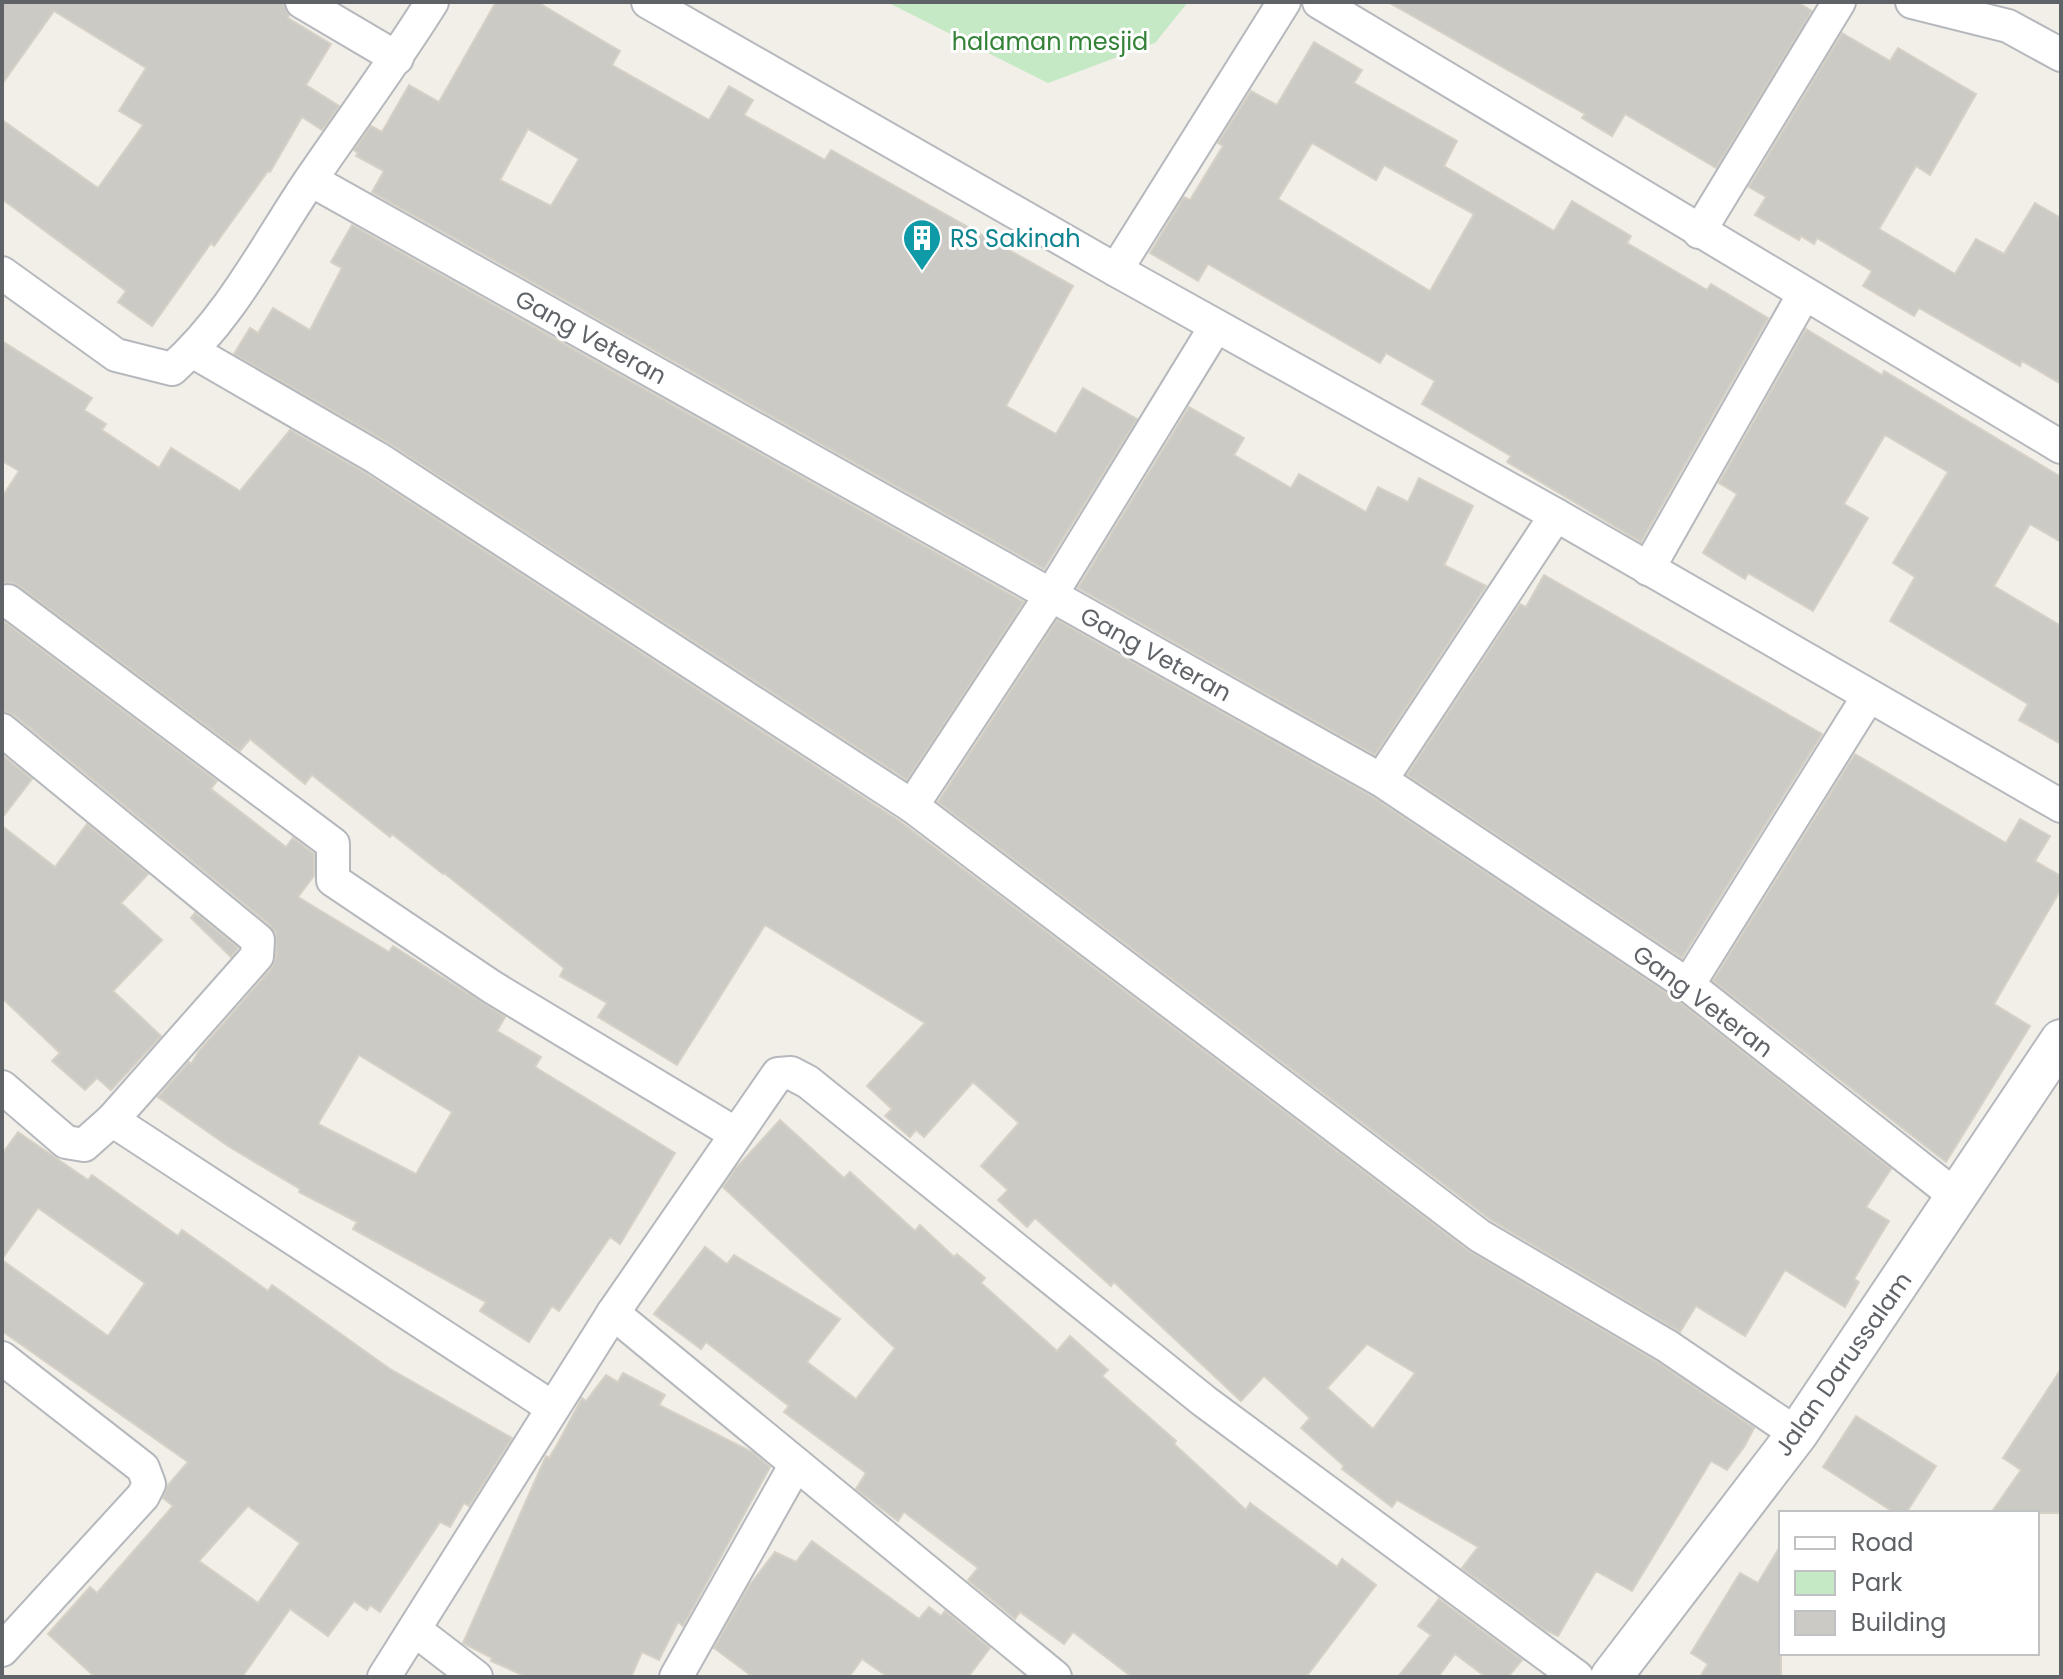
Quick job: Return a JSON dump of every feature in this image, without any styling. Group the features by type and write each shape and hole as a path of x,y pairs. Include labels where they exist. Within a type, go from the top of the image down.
{"street":[{"path":"302,2 397,58"},
{"path":"2,273 116,355 172,369 215,323 432,2"},
{"path":"648,2 1116,270 1556,515 2061,806"},
{"path":"1116,270 1284,2"},
{"path":"1319,2 2061,447"},
{"path":"1699,232 1839,2"},
{"path":"1912,2 2015,14 2061,55"},
{"name":"Gang Veteran","path":"311,180 1381,780 1688,985 1957,1197"},
{"path":"1648,569 1804,294"},
{"path":"912,806 1051,595 1216,326"},
{"path":"192,351 377,458 912,806 1480,1236 1667,1346 1797,1434"},
{"path":"1381,780 1556,515"},
{"path":"4,602 333,844 333,880 492,987 736,1134"},
{"path":"1688,985 1868,697"},
{"path":"2,730 258,940 257,956 112,1120 84,1145 66,1142 2,1087"},
{"name":"Jalan Darussalam","path":"1611,1677 1797,1434 2061,1040"},
{"path":"384,1677 613,1313 778,1074 791,1073 808,1082 1204,1401 1577,1677"},
{"path":"112,1120 553,1408"},
{"path":"613,1313 1055,1677"},
{"path":"2,1358 143,1468 149,1484 143,1496 2,1650"},
{"path":"676,1677 796,1464"},
{"path":"415,1630 476,1677"}],"green space":[{"name":"halaman mesjid","path":"887,2 1188,2 1155,43 1048,83"}],"building":[{"path":"2,2 283,2 288,18 331,44 306,85 339,106 322,130 302,117 270,172 214,246 211,243 152,326 118,302 126,291 2,199 2,120 98,188 143,125 119,111 146,68 54,11 2,84"},
{"path":"496,2 537,2 620,51 612,65 709,120 729,86 753,100 744,115 825,160 831,150 1073,286 1006,406 1056,434 1083,388 1137,419 1044,569 372,192 384,171 356,156 358,153 354,150 371,126 382,132 409,85 439,102","holes":["528,129 579,159 551,206 500,180"]},
{"path":"1388,2 1797,2 1812,11 1716,168 1625,114 1612,136 1582,118 1585,114"},
{"path":"1842,33 1890,61 1898,48 1976,94 1930,175 1916,166 1879,229 1955,274 1976,239 2004,254 2035,203 2061,218 2061,384 2022,361 2020,366 1919,308 1914,316 1863,286 1872,271 1817,238 1814,244 1801,236 1799,240 1755,215 1766,197 1749,187"},
{"path":"1314,42 1362,70 1354,83 1457,141 1444,166 1554,231 1572,201 1631,236 1627,243 1707,290 1711,284 1768,318 1641,542 1507,462 1511,456 1422,404 1435,381 1386,353 1380,363 1208,264 1198,281 1150,253 1184,197 1190,200 1223,146 1218,143 1251,91 1277,105","holes":["1312,143 1376,180 1384,165 1474,214 1430,291 1278,199"]},
{"path":"352,225 1024,602 907,780 387,442 234,354 250,328 258,333 273,308 310,330 342,268 331,262"},
{"path":"1806,329 1882,375 1884,371 2061,477 2061,542 2030,524 1994,586 2061,626 2061,744 2019,720 2028,704 1890,621 1915,577 1893,563 1948,472 1885,435 1844,504 1868,518 1813,611 1748,573 1745,579 1703,553 1737,494 1719,483"},
{"path":"2,341 92,398 84,410 106,424 102,430 159,468 171,448 240,491 290,430 367,474 901,822 1469,1251 1657,1362 1754,1428 1744,1447 1727,1470 1711,1461 1632,1591 1596,1571 1558,1636 1545,1630 1462,1568 1478,1547 1397,1500 1392,1507 1342,1469 1344,1466 1301,1428 1310,1418 1264,1376 1241,1401 1114,1282 1111,1286 1035,1218 1027,1227 998,1200 1008,1190 981,1166 1019,1123 973,1082 924,1137 916,1130 910,1137 885,1116 892,1109 867,1086 925,1023 765,925 677,1065 598,1017 607,1003 560,976 564,968 444,873 392,834 390,837 312,775 305,784 250,739 240,751 19,586 11,582 2,583 2,497 19,471 2,461","holes":["1367,1344 1415,1373 1373,1429 1327,1388"]},
{"path":"1189,407 1244,438 1234,455 1291,488 1299,474 1366,512 1378,487 1408,502 1419,478 1473,506 1444,565 1486,586 1375,755 1078,588"},
{"path":"1544,575 1822,734 1682,958 1407,775 1520,604 1526,607"},
{"path":"2,620 217,781 211,789 286,847 293,838 314,854 314,876 298,897 389,952 393,946 505,1017 497,1031 541,1057 535,1067 675,1153 620,1244 610,1237 559,1311 552,1306 529,1342 480,1311 486,1302 353,1229 357,1222 299,1192 300,1189 228,1146 158,1097 189,1062 191,1064 271,969 276,957 276,933 14,715 2,711","holes":["359,1055 452,1112 416,1174 318,1124"]},
{"path":"1057,620 1371,796 1677,1000 1891,1169 1866,1207 1889,1221 1854,1279 1859,1282 1845,1307 1785,1270 1745,1336 1696,1306 1680,1332 1491,1220 938,802"},
{"path":"1855,754 2006,843 2020,819 2050,836 2035,861 2061,876 2061,889 1994,1004 2030,1026 1946,1162 1713,981"},
{"path":"2,755 32,779 2,818"},
{"path":"87,824 148,874 121,903 162,940 113,991 161,1036 111,1090 97,1078 85,1090 52,1061 60,1053 2,998 2,826 55,867"},
{"path":"195,913 238,948 231,957 191,918"},
{"path":"780,1120 844,1178 850,1172 915,1231 920,1225 954,1257 957,1254 985,1278 981,1283 1057,1351 1070,1336 1108,1370 1102,1376 1176,1441 1174,1444 1246,1510 1250,1503 1337,1567 1342,1559 1376,1585 1306,1677 1132,1677 1073,1632 1064,1644 1020,1612 1015,1619 968,1580 978,1568 904,1512 898,1521 856,1489 866,1473 784,1412 789,1406 706,1342 701,1349 654,1314 705,1247 727,1264 734,1255 840,1319 807,1362 856,1399 895,1348 723,1187 736,1168"},
{"path":"18,1132 88,1180 92,1175 178,1236 182,1230 268,1291 272,1285 390,1369 512,1438 469,1506 464,1503 450,1527 440,1522 380,1612 370,1605 367,1610 354,1601 328,1636 290,1609 242,1677 95,1677 48,1634 90,1587 97,1593 173,1506 163,1498 168,1485 188,1462 2,1331 2,1260 108,1336 145,1283 38,1208 2,1259 2,1154","holes":["248,1506 300,1543 258,1603 199,1561"]},
{"path":"2061,1369 2061,1513 1992,1511 2021,1470 2003,1458"},
{"path":"623,1373 665,1395 659,1405 752,1452 770,1467 683,1626 678,1622 659,1660 642,1652 631,1677 527,1677 491,1661 492,1658 463,1643 546,1456 549,1458 582,1398 586,1401 606,1375 618,1382"},
{"path":"1856,1416 1936,1466 1907,1511 1892,1511 1823,1467"},
{"path":"812,1541 919,1619 929,1607 941,1616 945,1611 990,1648 968,1677 888,1677 862,1659 849,1677 753,1677 714,1648 749,1586 775,1552 796,1562"},
{"path":"1779,1548 1781,1677 1700,1677 1708,1664 1691,1653 1740,1573 1758,1583"},
{"path":"1439,1599 1522,1660 1508,1677 1486,1677 1455,1654 1438,1677 1398,1677 1431,1635 1418,1626"}],"place":[{"name":"RS Sakinah","path":"922,272"}]}
